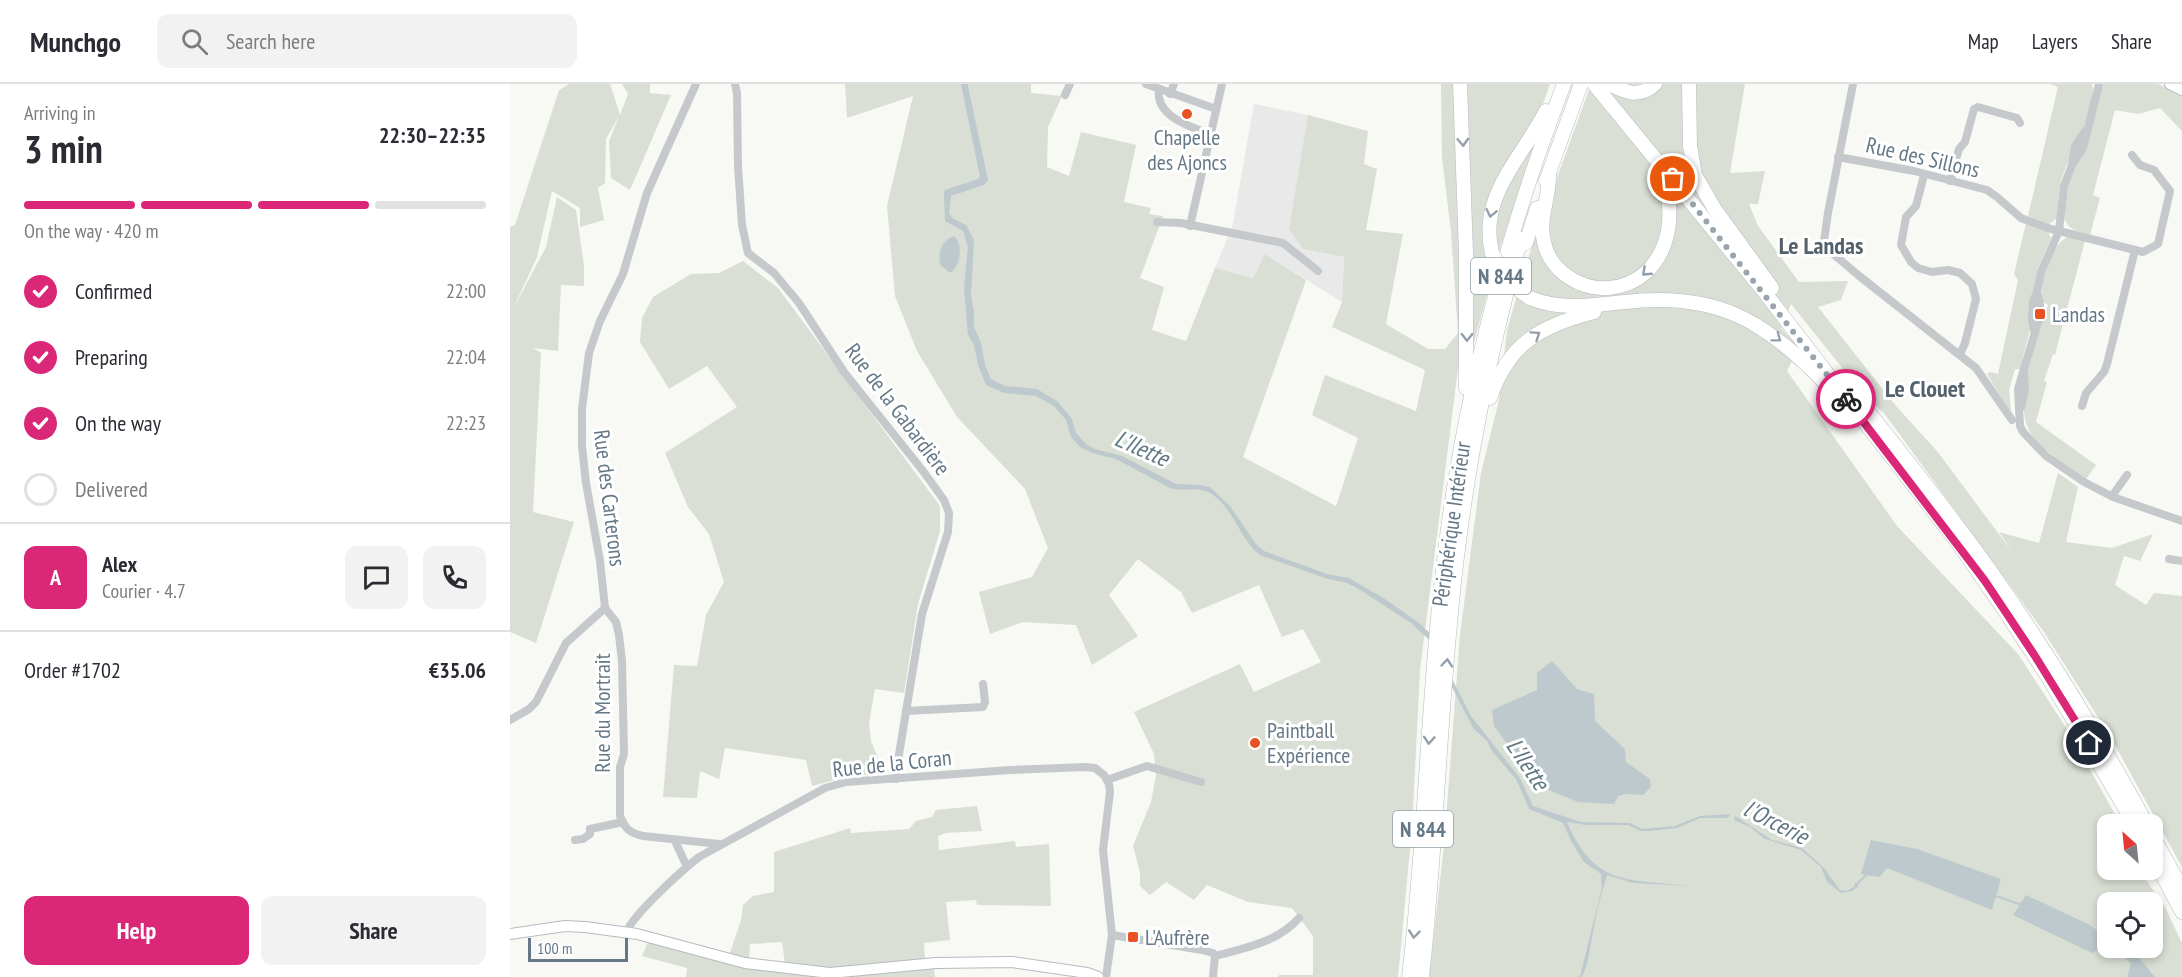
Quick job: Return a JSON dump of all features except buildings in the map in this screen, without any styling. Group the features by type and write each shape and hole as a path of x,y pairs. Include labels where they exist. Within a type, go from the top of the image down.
{"highway":[{"path":"1460,84 1465,183 1467,354 1466,392 1456,446 1460,458"},
{"name":"Périphérique Intérieur","path":"1409,977 1419,884 1433,681 1443,632 1448,530 1460,458 1477,371 1496,293 1532,174 1564,84"},
{"name":"N 844","path":"1422,977 1444,692 1443,632 1476,436 1490,365 1520,245 1542,171 1574,84"},
{"path":"1520,245 1526,243 1581,84"},
{"path":"1602,85 1634,93 1644,91 1655,84"},
{"path":"1689,84 1690,146 1695,175 1764,285"},
{"path":"1549,173 1541,227 1545,247 1552,262 1563,274 1586,286 1605,288 1626,285 1640,278 1657,260 1667,238 1670,220 1666,188 1658,170 1641,145 1647,133 1602,85"},
{"path":"1559,98 1548,107 1495,197 1488,226 1492,253 1516,287 1530,297 1552,305 1579,307 1661,300 1707,304 1733,313 1753,321 1792,351 1858,415"},
{"path":"1644,139 1779,304 1858,415 1940,519 2008,614 2074,718 2129,814"},
{"path":"1476,436 1484,424 1489,401 1501,371 1514,352 1531,337 1568,319 1595,312 1649,305 1661,300"},
{"path":"1779,304 1813,342 1940,502 1995,578 2060,675 2141,814"},
{"path":"2163,855 2182,889"},
{"path":"2163,877 2182,912"}],"street":[{"name":"Rue des Carterons","path":"605,608 582,446 582,409 590,353 600,321 626,266 647,193 696,84"},
{"name":"Rue de la Gabardière","path":"735,84 739,190 746,248 751,256 768,267 782,281 799,303 844,372 923,471 944,500 949,513 947,538 922,614 895,779"},
{"path":"1065,95 1070,84"},
{"path":"1146,84 1216,109"},
{"path":"1170,94 1174,84"},
{"path":"1190,226 1222,84"},
{"path":"1853,84 1838,157 1824,241 1825,247 1976,368 2012,420"},
{"path":"2170,84 2182,90"},
{"path":"2098,85 2086,130 2075,146 2072,165 2064,186 2059,231 2041,272 2031,310 2034,330 2018,389 2020,426 2039,450 2068,473 2112,496 2182,521"},
{"path":"1159,89 1161,105 1168,114 1210,134"},
{"path":"1950,181 1959,149 1965,142 1974,109 1978,107 2017,118 2020,123"},
{"path":"2082,406 2085,393 2104,372 2107,364 2135,250 2144,252 2158,244 2170,191 2154,170 2140,165 2132,155"},
{"name":"Rue des Sillons","path":"1838,157 1914,171 1991,192 2021,218 2059,231 2135,250"},
{"path":"1924,175 1916,206 1906,217 1900,238 1901,245 1911,262 1918,268 1960,273 1972,284 1976,299 1960,354"},
{"path":"1157,222 1181,223 1283,243 1318,271"},
{"path":"2112,496 2127,476"},
{"path":"2169,559 2182,561"},
{"path":"510,720 536,702 566,644 605,608"},
{"name":"Rue du Mortrait","path":"605,608 616,622 622,661 624,754 620,767 620,816 622,822"},
{"path":"906,711 983,707 985,702 982,684"},
{"path":"1106,977 1112,935 1103,858 1110,795 1107,780 1147,766 1201,782"},
{"name":"Rue de la Coran","path":"626,932 633,921 687,867 721,844 825,788 846,782 1069,767 1090,767 1101,772 1107,780"},
{"path":"574,840 583,839 591,834 590,829 622,822 632,833 675,841 721,844"},
{"path":"675,841 687,867"},
{"path":"1215,956 1268,940 1286,931 1299,918"},
{"path":"510,934 565,926 626,932 745,963 830,973 936,963 1012,962 1087,973 1098,977"},
{"path":"1112,935 1213,952 1215,956 1213,977"}],"shaded area":[{"path":"569,84 610,84 620,115 628,94 622,84 650,84 650,93 671,95 630,190 611,178 609,141 619,116 606,139 605,183 598,188 604,220 580,227 580,208 552,191 537,257 512,311 546,247 557,197 576,210 584,266 584,286 561,285 558,351 533,348 541,353 533,512 574,522 536,643 510,632 510,227 515,225 559,90"},
{"path":"845,84 1031,84 1031,93 1062,96 1048,127 1047,167 1069,176 1081,132 1136,145 1124,202 1151,208 1149,214 1163,216 1140,278 1164,287 1152,330 1186,341 1215,268 1253,278 1265,254 1306,280 1243,457 1336,506 1358,438 1312,415 1325,375 1416,411 1425,370 1332,327 1342,302 1344,257 1303,249 1289,229 1308,115 1368,131 1364,164 1377,169 1366,230 1403,234 1386,324 1428,349 1445,349 1458,333 1451,232 1442,157 1441,84 1456,84 1462,337 1420,670 1412,828 1398,977 1278,977 1279,975 1313,975 1313,936 1292,908 1248,902 1207,885 1194,900 1166,882 1150,895 1140,886 1140,872 1133,846 1151,802 1156,775 1154,754 1134,712 1240,664 1254,692 1321,662 1303,629 1282,637 1259,585 1192,613 1181,592 1138,559 1109,595 1138,636 1092,665 1076,625 1023,622 990,634 979,592 1032,577 1048,548 1025,489 957,417 917,351 895,296 887,206 913,96 847,118"},
{"path":"961,84 968,84 988,180 984,185 951,196 949,213 952,218 966,225 974,240 971,295 974,327 991,379 1005,386 1037,389 1057,401 1072,419 1076,433 1086,444 1095,449 1122,456 1176,484 1210,487 1230,506 1256,544 1264,551 1327,574 1349,578 1385,599 1419,623 1438,641 1451,677 1471,716 1520,778 1533,806 1581,822 1630,823 1642,829 1675,826 1700,816 1730,814 1728,818 1700,818 1677,828 1649,831 1640,831 1628,825 1586,825 1567,822 1590,859 1603,869 1633,880 1692,886 1633,883 1607,875 1582,977 1580,977 1602,887 1601,874 1584,862 1563,823 1529,809 1516,779 1491,750 1487,741 1473,728 1453,689 1434,665 1438,648 1411,623 1357,588 1260,555 1224,505 1208,492 1198,489 1170,488 1116,459 1092,453 1080,447 1071,437 1066,420 1054,406 1036,396 1004,393 986,385 978,365 974,345 968,335 964,289 968,247 963,231 945,221 945,190 980,177"},
{"path":"1467,84 1550,84 1538,118 1495,184 1484,211 1483,246 1493,273 1472,349"},
{"path":"1591,84 1745,84 1730,173 1765,171 1758,204 1749,204 1758,226 1799,282 1848,281 1841,300 1818,307 1896,406 1937,451 2013,553 1999,532 2039,543 2058,473 2078,487 2066,542 2112,548 2153,534 2140,561 2124,556 2115,585 2146,605 2154,593 2182,596 2182,867 2163,832 2163,814 2153,814 2110,736 2044,632 1884,413 1868,400 1791,304 1781,328 1799,347 1787,371 1897,526 2018,654 2070,734 2115,814 2097,814 2097,880 2146,880 2154,892 2097,892 2097,958 2163,958 2163,904 2182,943 2182,977 1429,977 1444,846 1460,635 1481,473 1499,400 1507,330 1527,261"},
{"path":"2050,84 2092,84 2093,95 2087,120 2063,174 2057,218 2049,224 2028,216 2058,87"},
{"path":"2104,84 2158,84 2182,95 2182,131 2160,108 2138,114 2115,110 2093,195 2100,198 2090,235 2076,231 2066,222 2066,196 2100,88"},
{"path":"1254,104 1308,115 1303,249 1344,257 1342,302 1265,254 1253,278 1215,268 1232,228"},
{"path":"1532,142 1536,142 1498,254 1493,219 1496,204"},
{"path":"2026,223 2048,232 2051,238 2037,271 2029,319 2030,330 2020,369 2015,369 2009,390 2011,410 2009,410 1987,374 1990,372 1998,374 2018,280 2014,274"},
{"path":"954,236 959,244 960,254 955,268 949,272 940,265 941,248"},
{"path":"2069,236 2085,240 2055,355 2053,354 2044,381 2047,382 2036,422 2096,465 2086,479 2037,442 2027,425 2024,412 2025,384 2030,354 2048,305 2042,301 2044,273 2055,248"},
{"path":"743,261 778,288 940,506 940,531 918,604 904,693 875,689 869,723 871,741 884,773 850,776 812,786 806,760 725,748 719,779 700,771 697,798 663,797 674,665 697,666 706,615 724,582 709,534 688,507 665,453 737,407 707,366 669,389 640,342 642,318 653,297 691,274 719,273"},
{"path":"1552,661 1577,689 1594,694 1595,721 1625,749 1626,762 1650,779 1651,787 1643,795 1618,796 1614,804 1578,802 1546,789 1530,768 1533,759 1528,755 1516,756 1494,726 1492,710 1537,690 1537,673"},
{"path":"977,806 982,831 946,833 938,836 939,850 1015,841 1016,847 1049,844 1051,906 977,905 976,900 946,902 950,940 924,943 925,961 835,969 785,964 782,942 750,944 749,960 729,956 741,920 743,905 753,896 774,892 774,852 850,828 851,833 909,829 916,821 932,817 936,810"},
{"path":"1735,816 1772,840 1802,848 1824,868 1840,890 1847,891 1855,886 1855,882 1859,886 1852,891 1841,893 1827,882 1821,867 1801,850 1765,839 1750,827 1734,820"},
{"path":"1871,840 1917,849 2001,879 1992,910 1887,868 1880,877 1861,874"},
{"path":"2026,895 2097,930 2097,950 2092,953 2013,915"},
{"path":"648,942 820,977 686,977 687,968 642,956"},
{"path":"2124,958 2139,958 2155,977 2127,977 2131,963"},
{"path":"934,968 935,977 820,977"}],"waterway":[{"name":"l'Orcerie","path":"1855,886 1868,873"},
{"name":"l'Orcerie","path":"1993,895 2022,905"}],"way so far":[{"path":"1673,179 1762,289 1846,399"}],"place":[{"name":"Chapelle des Ajoncs","path":"1187,114"},
{"name":"Landas","path":"2040,314"},
{"name":"Paintball Expérience","path":"1255,743"},
{"name":"L'Aufrère","path":"1133,937"}],"district":[{"name":"Le Landas","path":"1821,245"},
{"name":"Le Clouet","path":"1925,388"}],"route":[{"path":"1846,399 1940,519 1985,581 2089,743"}],"water label":[{"name":"L'Ilette","path":"1142,448"},
{"name":"L'Ilette","path":"1528,764"}]}
